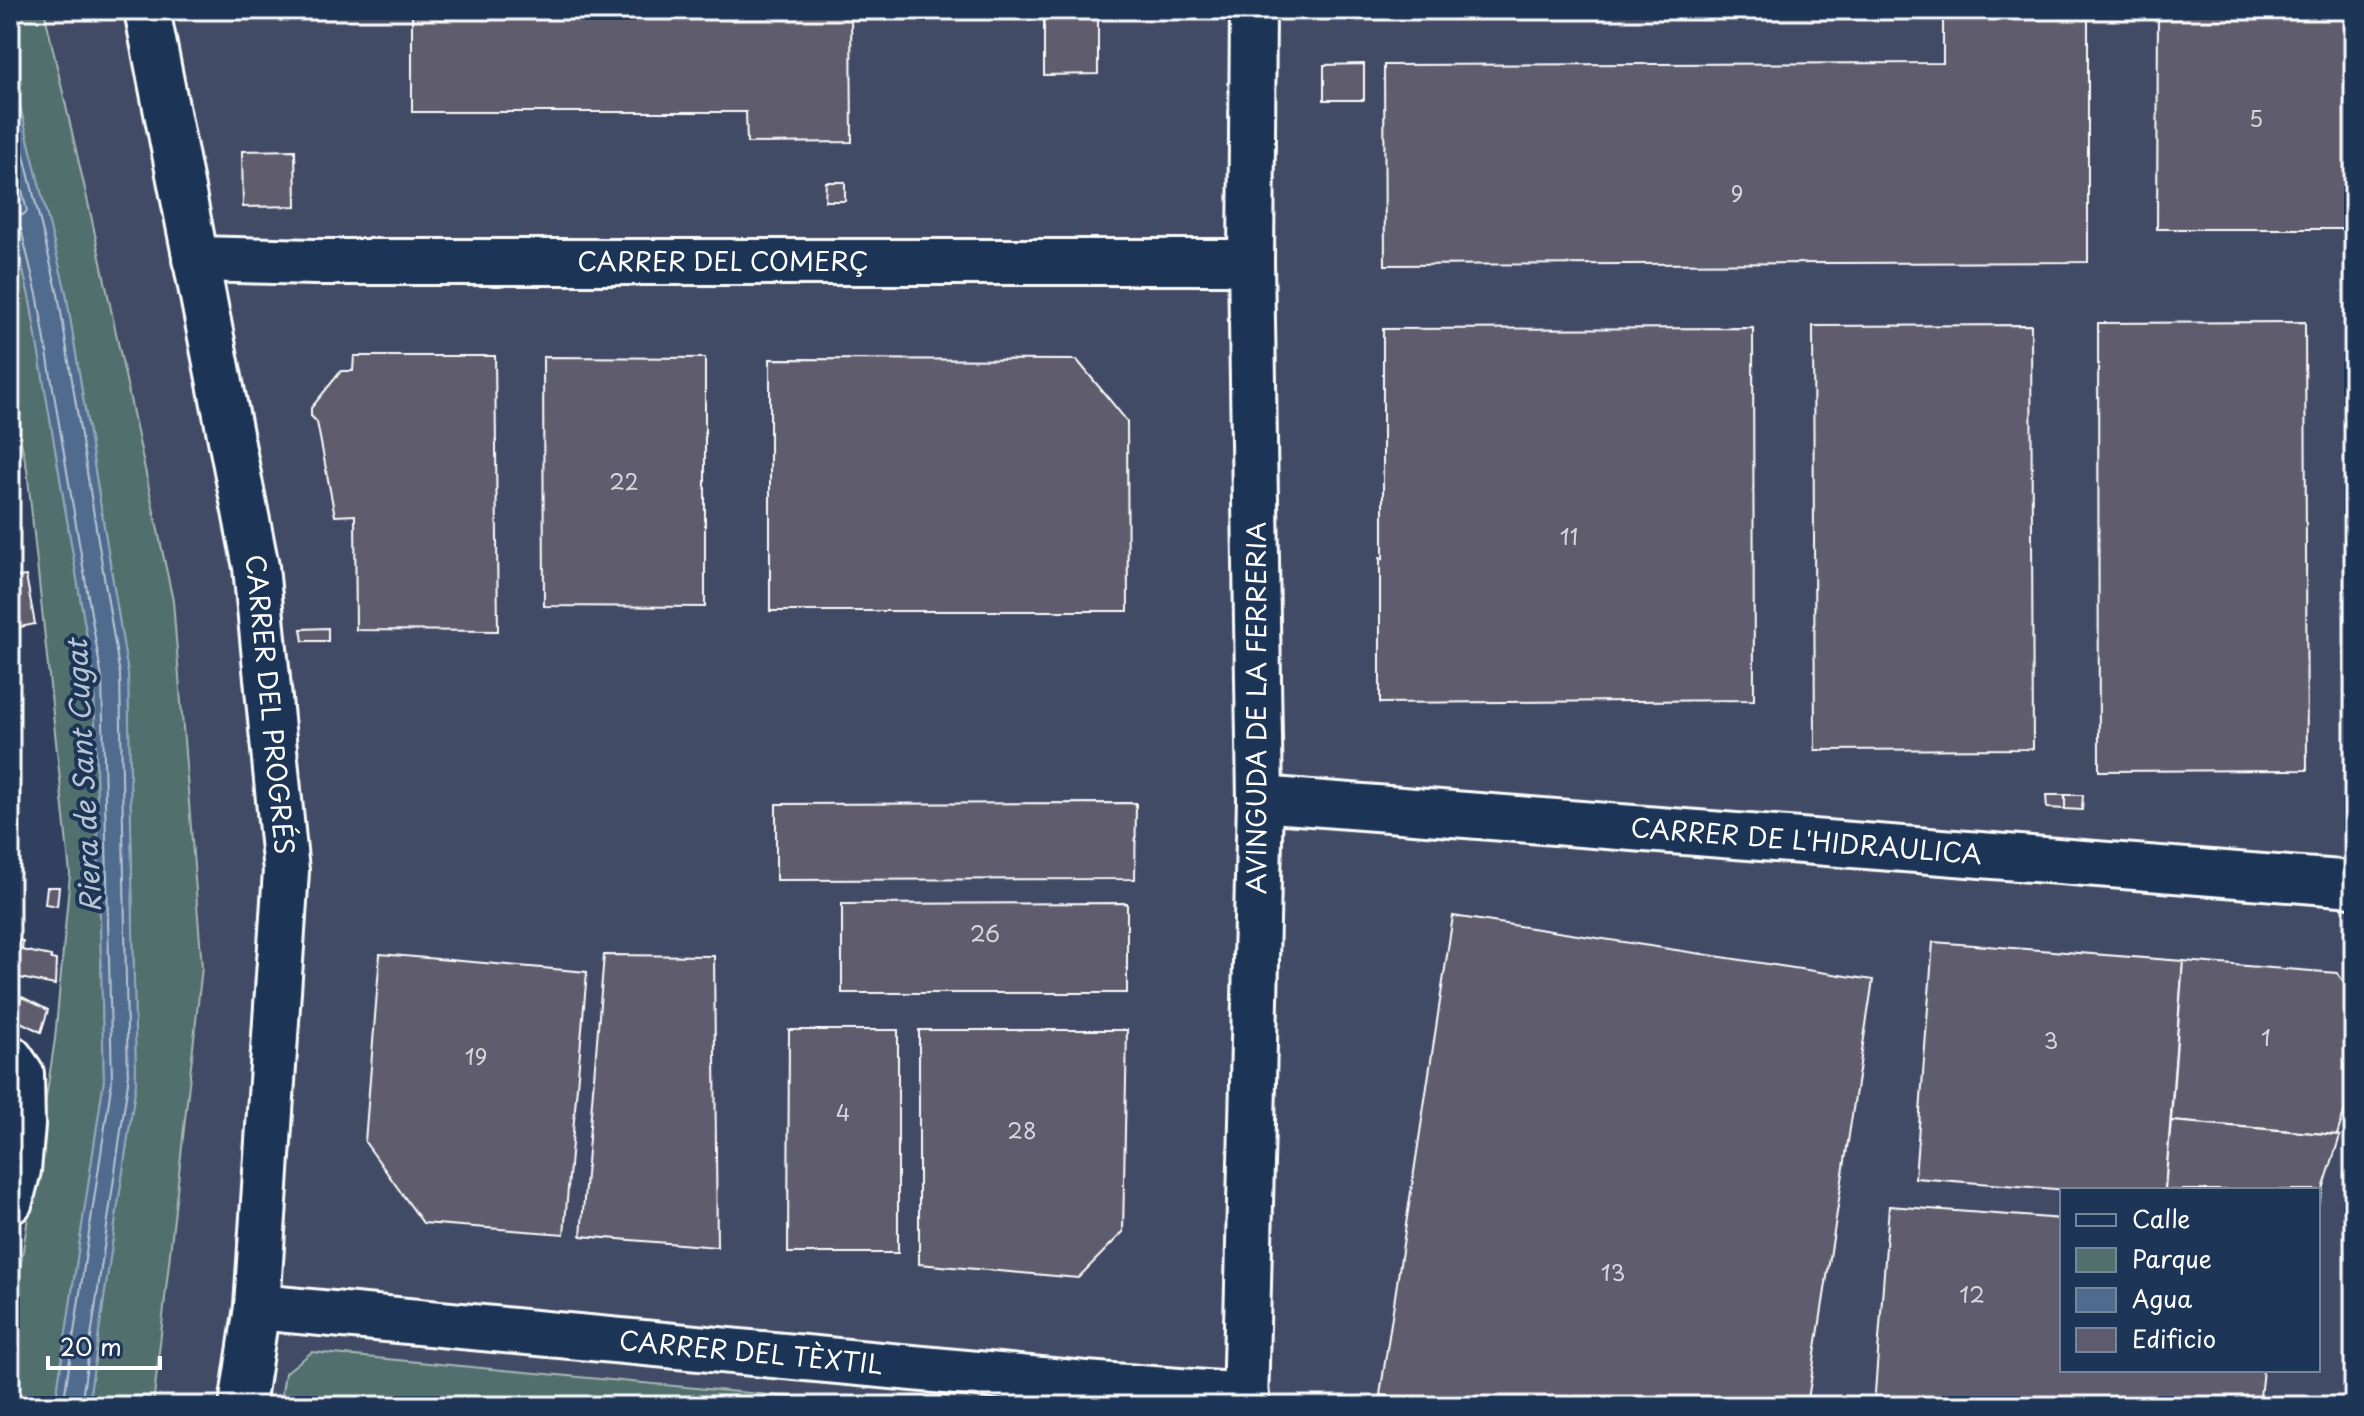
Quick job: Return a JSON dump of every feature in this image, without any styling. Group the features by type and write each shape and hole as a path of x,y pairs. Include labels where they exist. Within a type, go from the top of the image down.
{"street":[{"name":"CARRER DEL PROGRÉS","path":"147,10 256,567 286,871 257,1307 242,1406"},
{"name":"AVINGUDA DE LA FERRERIA","path":"1245,1401 1260,799 1251,262 1253,10"},
{"name":"CARRER DEL COMERÇ","path":"195,259 315,262 1251,262"},
{"name":"CARRER DE L'HIDRAULICA","path":"1260,799 2354,884"},
{"path":"10,1058 21,1074 22,1125 18,1170 10,1201"},
{"name":"CARRER DEL TÈXTIL","path":"257,1307 1245,1401"}],"shaded area":[{"path":"44,10 2354,10 2354,1406 153,1406 202,967 173,601"}],"green space":[{"path":"10,10 44,10 173,601 202,967 153,1406 88,1406 136,1083 128,674 66,293 10,66"},
{"path":"10,215 30,300 94,679 104,1080 55,1406 10,1406 10,1336 55,1039 70,874 27,469 10,393"},
{"path":"312,1352 886,1406 280,1406 285,1373"}],"water":[{"path":"10,66 66,293 128,674 136,1083 88,1406 55,1406 104,1080 94,679 30,300 10,215"}],"building":[{"path":"412,10 851,10 852,142 747,143 746,112 412,112"},
{"path":"1044,10 1098,10 1098,74 1044,75"},
{"path":"1943,10 2088,10 2088,262 1385,265 1384,65 1943,63"},
{"path":"2158,10 2354,10 2354,229 2157,229"},
{"path":"1364,64 1364,100 1324,100 1324,65"},
{"path":"295,150 296,206 243,207 242,151"},
{"path":"826,182 845,182 845,201 825,201"},
{"path":"2305,322 2307,770 2099,771 2098,323"},
{"path":"2031,325 2033,749 1815,750 1813,326"},
{"path":"1753,328 1754,700 1380,703 1383,329"},
{"path":"354,356 495,356 498,631 356,630 355,515 335,516 317,422 311,416 311,408 341,371 353,371"},
{"path":"543,357 705,358 705,607 544,606"},
{"path":"770,359 1077,360 1127,421 1128,611 770,611"},
{"path":"26,576 35,624 10,629 10,578"},
{"path":"328,628 328,641 303,641 301,629"},
{"path":"2046,795 2065,795 2065,809 2047,808"},
{"path":"2065,795 2083,795 2082,810 2065,809"},
{"path":"1136,803 1135,879 776,880 776,804"},
{"path":"47,887 59,887 57,906 45,904"},
{"path":"1127,903 1127,993 842,993 842,904"},
{"path":"1453,916 1873,980 1807,1406 1451,1406 1380,1395"},
{"path":"10,939 23,941 22,950 51,956 56,960 55,985 10,976"},
{"path":"1933,942 2183,961 2165,1188 2060,1189 1915,1178"},
{"path":"380,954 587,972 564,1234 423,1223 365,1142"},
{"path":"604,955 714,956 717,1247 581,1236"},
{"path":"2183,961 2337,973 2354,995 2354,1081 2337,1135 2171,1121"},
{"path":"22,997 48,1010 41,1032 12,1018"},
{"path":"789,1030 898,1030 898,1253 788,1253"},
{"path":"919,1030 1127,1030 1123,1232 1078,1278 919,1264"},
{"path":"2171,1121 2340,1136 2320,1199 2320,1188 2165,1188"},
{"path":"1889,1206 2060,1219 2060,1372 2263,1372 2259,1406 1874,1406"}],"water label":[{"name":"Riera de Sant Cugat","path":"84,776"}]}
